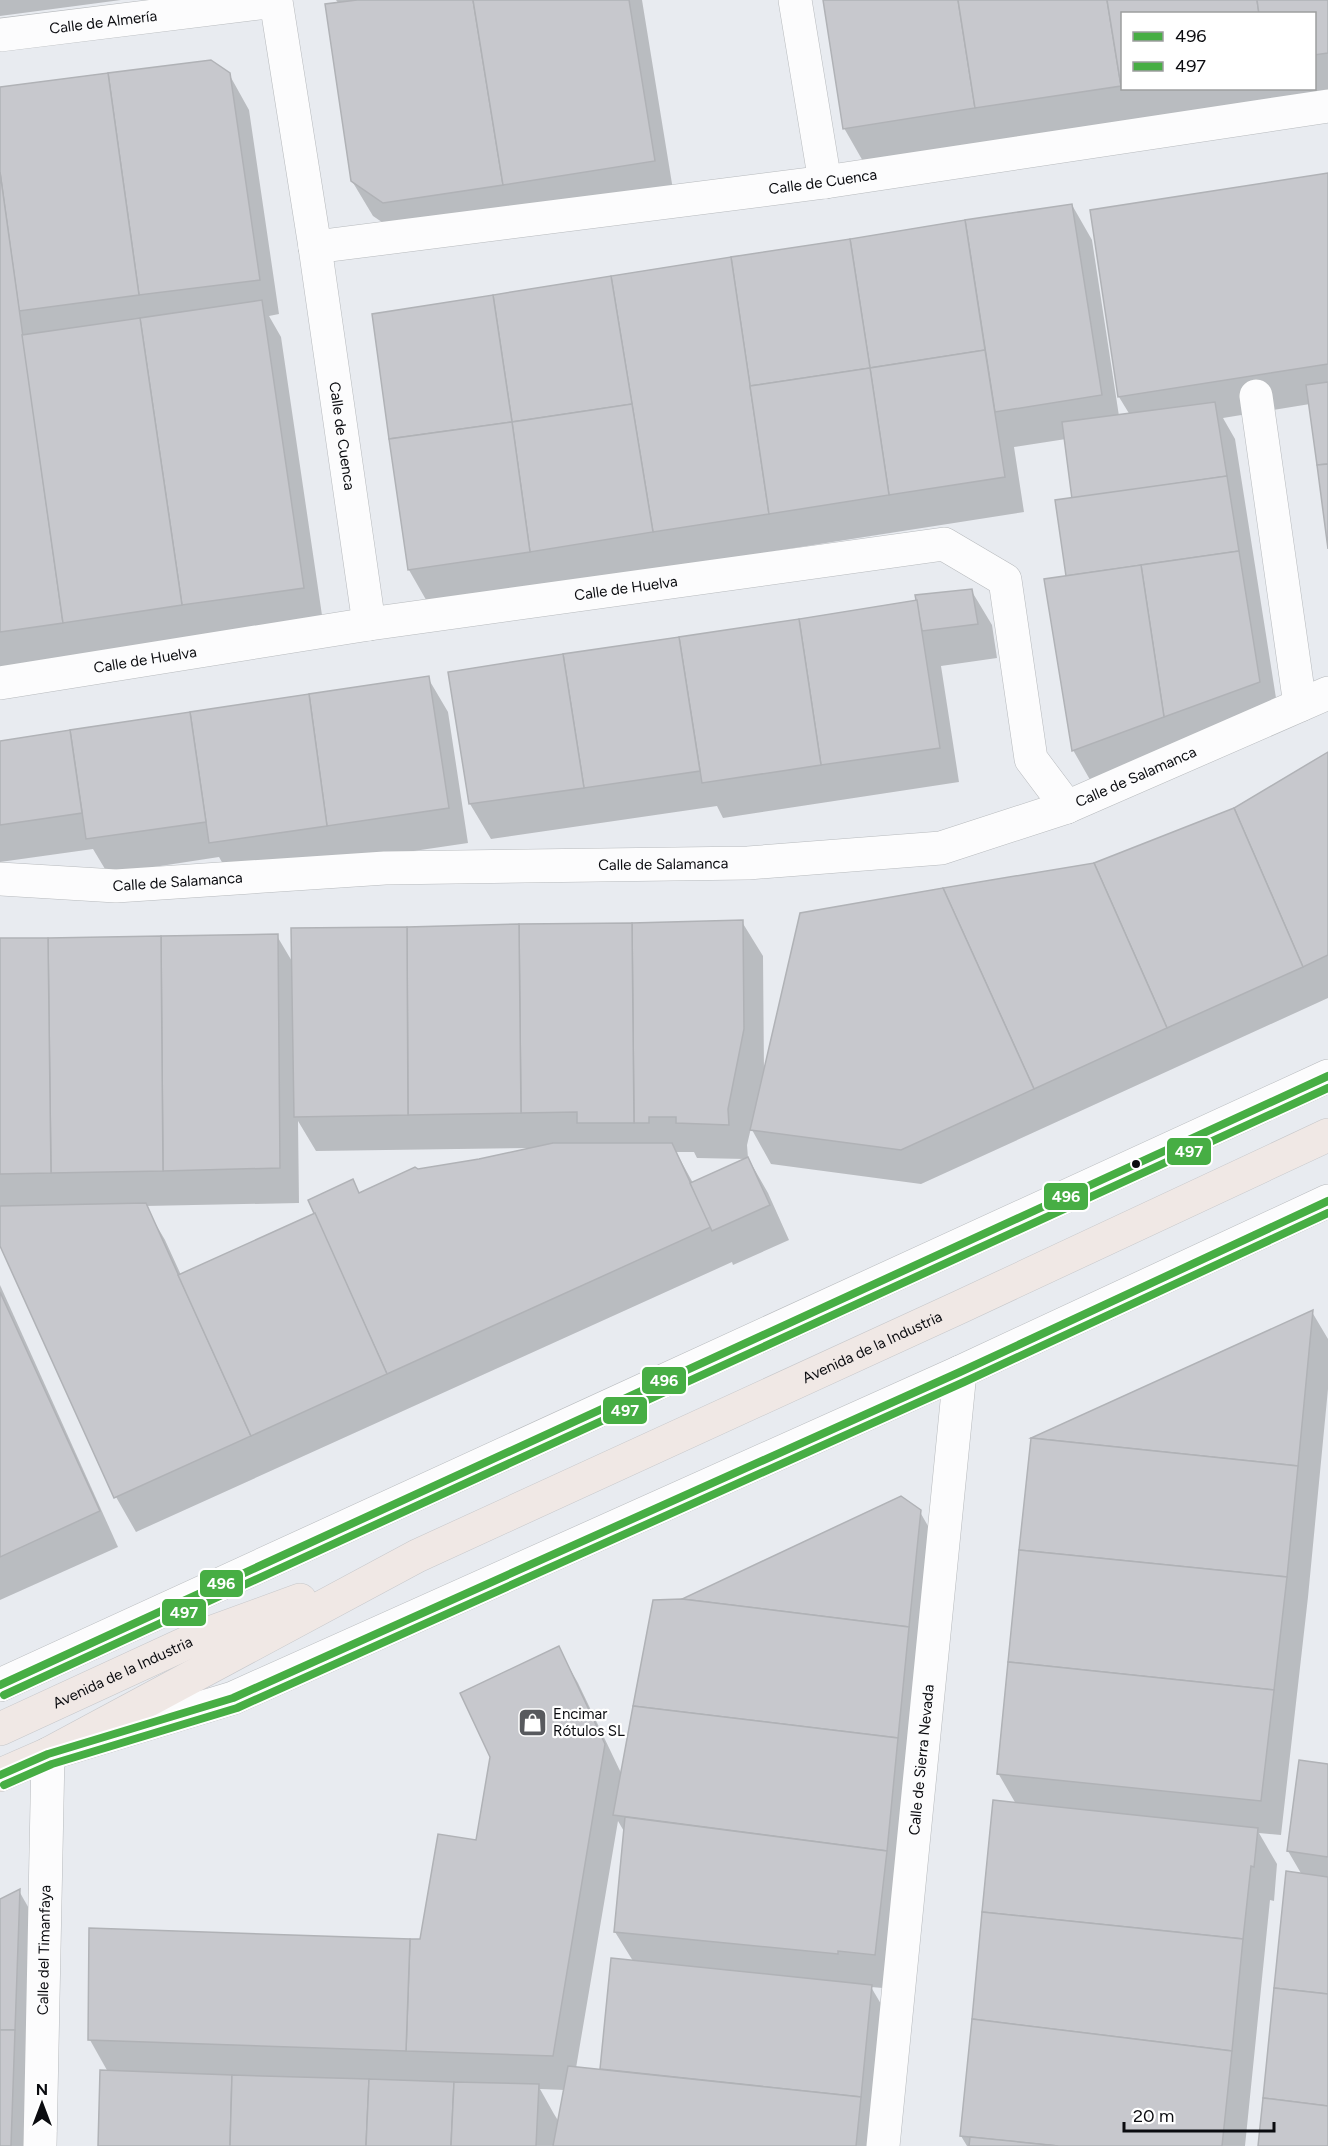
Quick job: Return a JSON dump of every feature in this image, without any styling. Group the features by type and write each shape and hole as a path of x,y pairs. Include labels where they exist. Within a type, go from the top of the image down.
{"main road":[{"name":"Avenida de la Industria","path":"0,1775 48,1755 417,1556 1328,1135"},
{"name":"Avenida de la Industria","path":"0,1729 204,1635 417,1556"}],"street":[{"path":"795,0 825,182"},
{"name":"Calle de Cuenca","path":"276,2 315,247 369,624"},
{"name":"Calle de Almería","path":"0,35 276,2"},
{"name":"Calle de Cuenca","path":"315,247 825,182 1328,106"},
{"name":"Calle de Salamanca","path":"0,879 116,886 385,868 759,862 941,848 1067,807 1314,699 1256,396"},
{"name":"Calle de Huelva","path":"0,683 369,624 944,544 1005,580 1031,759 1067,807"},
{"path":"0,1685 1328,1076"},
{"name":"Avenida de la Industria","path":"48,1755 233,1698 960,1372 1328,1201"},
{"name":"Calle de Sierra Nevada","path":"884,2146 960,1372"},
{"name":"Calle del Timanfaya","path":"40,2146 48,1755"}],"building":[{"path":"357,0 473,0 503,185 383,203 351,181 325,4"},
{"path":"473,0 629,0 655,161 503,185"},
{"path":"823,0 958,0 975,108 843,129"},
{"path":"958,0 1107,0 1121,86 975,108"},
{"path":"1107,0 1257,0 1259,12 1121,12 1121,86"},
{"path":"1257,0 1328,0 1328,53 1316,55 1316,12 1259,12"},
{"path":"211,60 230,73 260,280 139,295 108,73"},
{"path":"108,73 139,295 19,311 0,172 0,87"},
{"path":"0,172 63,623 0,632"},
{"path":"1328,173 1328,364 1118,397 1090,210"},
{"path":"1072,204 1102,395 995,412 965,220"},
{"path":"965,220 985,350 870,368 850,239"},
{"path":"850,239 870,368 750,386 731,257"},
{"path":"731,257 769,514 653,532 611,276"},
{"path":"611,276 632,404 512,422 493,295"},
{"path":"493,295 512,422 389,439 372,314"},
{"path":"262,300 304,588 182,605 140,318"},
{"path":"140,318 182,605 63,623 22,335"},
{"path":"985,350 1005,477 889,495 870,368"},
{"path":"870,368 889,495 769,514 750,386"},
{"path":"1328,382 1328,464 1317,465 1306,385"},
{"path":"1215,402 1227,476 1072,499 1062,422"},
{"path":"632,404 653,532 530,552 512,422"},
{"path":"512,422 530,552 408,570 389,439"},
{"path":"1328,464 1328,549 1317,465"},
{"path":"1227,476 1239,551 1066,576 1055,500"},
{"path":"1239,551 1260,682 1164,717 1141,565"},
{"path":"1141,565 1164,717 1072,751 1044,579"},
{"path":"972,589 978,624 922,631 915,595"},
{"path":"917,600 940,748 821,765 799,619"},
{"path":"799,619 821,765 702,783 679,637"},
{"path":"679,637 700,771 584,788 563,654"},
{"path":"563,654 584,788 469,804 448,672"},
{"path":"429,676 449,808 327,826 309,694"},
{"path":"309,694 327,826 209,843 190,712"},
{"path":"190,712 206,822 86,839 70,730"},
{"path":"70,730 82,813 0,825 0,741"},
{"path":"1328,752 1328,955 1303,967 1234,808"},
{"path":"1234,808 1303,967 1167,1028 1094,863"},
{"path":"1094,863 1167,1028 1034,1089 943,888"},
{"path":"943,888 1034,1089 901,1150 750,1130 800,913"},
{"path":"743,920 744,1029 728,1109 729,1125 676,1123 676,1117 649,1117 649,1123 634,1123 632,923"},
{"path":"632,923 634,1123 577,1123 577,1112 521,1113 519,924"},
{"path":"519,924 521,1113 408,1115 407,927"},
{"path":"407,927 408,1115 294,1117 291,928"},
{"path":"278,934 280,1168 163,1171 161,936"},
{"path":"161,936 163,1171 51,1173 48,938"},
{"path":"0,938 48,938 51,1173 0,1174"},
{"path":"553,1143 672,1143 711,1227 387,1374 308,1200 353,1179 359,1193 415,1167 418,1169 479,1159"},
{"path":"748,1157 770,1205 712,1231 690,1183"},
{"path":"146,1203 251,1436 114,1498 0,1246 0,1206"},
{"path":"315,1213 387,1374 251,1436 178,1275"},
{"path":"0,1292 100,1511 0,1557"},
{"path":"1313,1310 1298,1466 1031,1438"},
{"path":"1031,1438 1298,1466 1287,1577 1019,1550"},
{"path":"901,1496 921,1510 909,1627 682,1599"},
{"path":"1019,1550 1287,1577 1274,1690 1008,1662"},
{"path":"682,1599 909,1627 898,1738 633,1706 653,1600"},
{"path":"559,1646 605,1744 553,2056 406,2051 410,1939 420,1939 438,1834 476,1840 490,1757 460,1693"},
{"path":"1008,1662 1274,1690 1261,1801 997,1774"},
{"path":"633,1706 898,1738 887,1851 613,1815"},
{"path":"1299,1760 1328,1764 1328,1857 1287,1851"},
{"path":"993,1800 1258,1828 1254,1867 1251,1866 1243,1939 982,1912"},
{"path":"625,1817 887,1851 875,1955 838,1951 838,1954 614,1932"},
{"path":"1286,1871 1328,1877 1328,1994 1274,1988"},
{"path":"20,1889 15,2030 0,2030 0,1899"},
{"path":"982,1912 1243,1939 1232,2051 972,2019"},
{"path":"89,1928 410,1939 406,2051 88,2040"},
{"path":"611,1958 872,1985 861,2097 600,2069"},
{"path":"1274,1988 1328,1994 1328,2106 1263,2098"},
{"path":"972,2019 1232,2051 1222,2146 1058,2146 960,2136"},
{"path":"0,2030 15,2030 11,2146 0,2146"},
{"path":"568,2066 861,2097 856,2146 553,2146"},
{"path":"100,2070 232,2075 230,2146 98,2146"},
{"path":"232,2075 369,2079 366,2146 230,2146"},
{"path":"369,2079 454,2082 451,2146 366,2146"},
{"path":"454,2082 539,2084 536,2146 451,2146"},
{"path":"1263,2098 1328,2106 1328,2146 1258,2146"},
{"path":"970,2137 1049,2145 1058,2146 969,2146"}],"transit line":[{"name":"496","path":"0,1685 1328,1076"},
{"name":"497","path":"4,1695 1328,1088"},
{"name":"496","path":"0,1775 48,1754 233,1698 960,1372 1328,1201"},
{"name":"497","path":"4,1785 52,1764 237,1708 964,1382 1328,1213"}],"place":[{"name":"Encimar Rótulos SL","path":"532,1723"}]}
